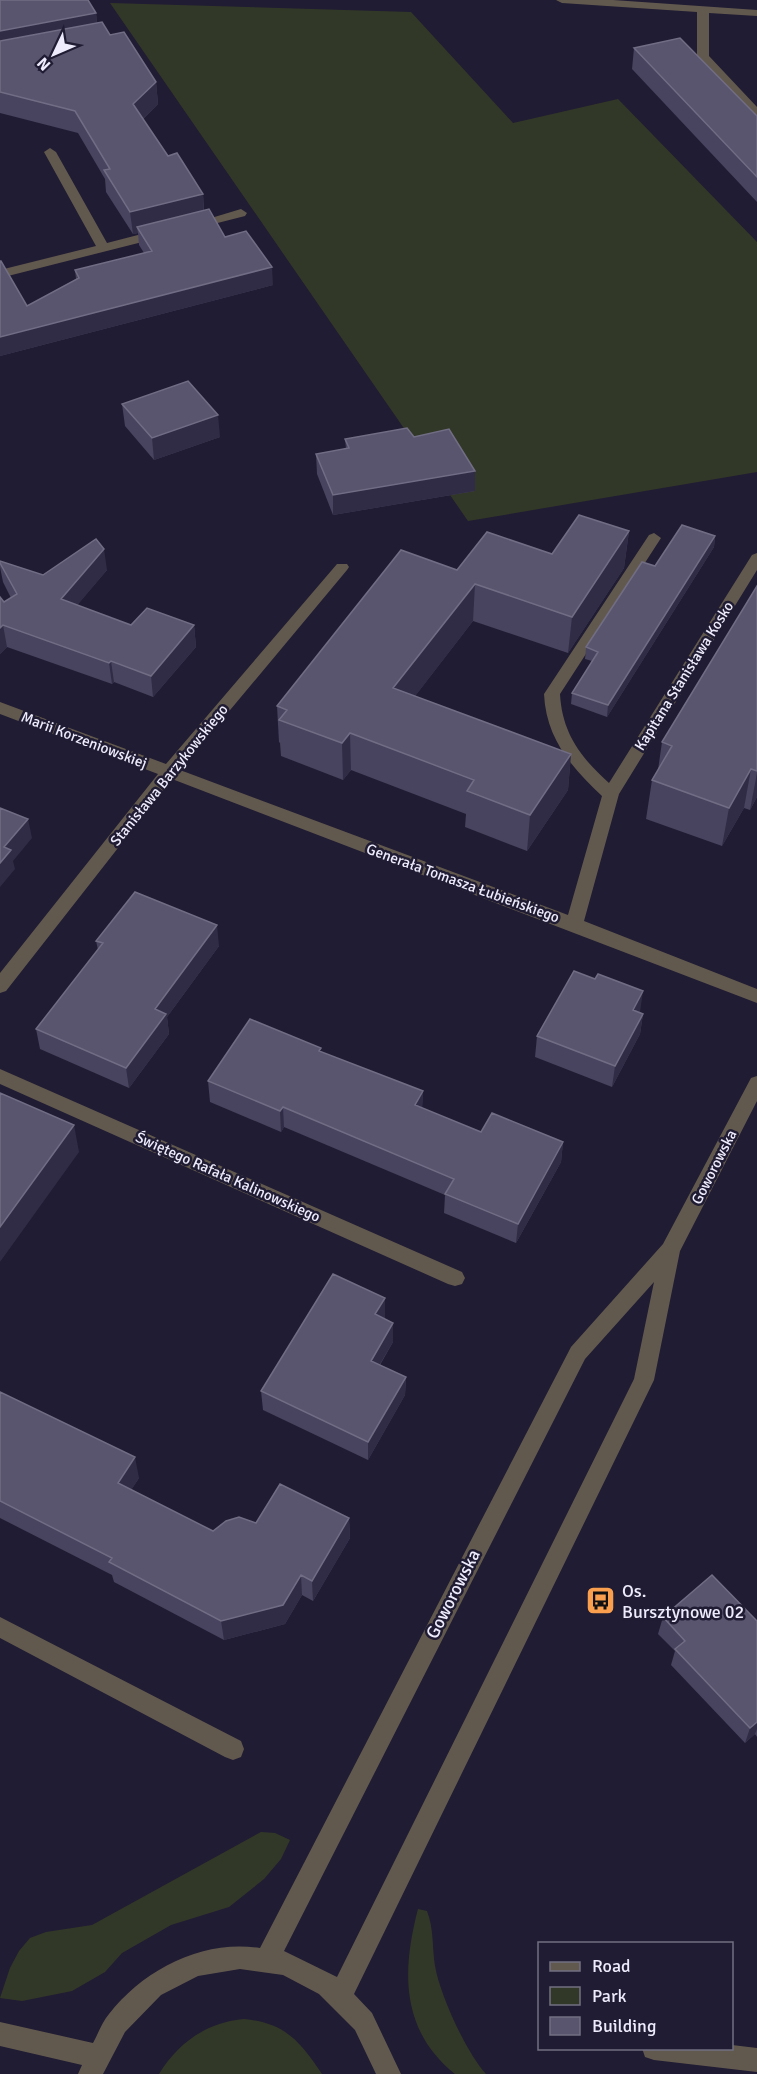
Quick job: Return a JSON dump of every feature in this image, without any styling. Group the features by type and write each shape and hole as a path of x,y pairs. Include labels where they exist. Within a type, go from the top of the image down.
{"street":[{"path":"562,0 709,7 757,13"},
{"path":"709,7 703,57 757,114"},
{"path":"50,152 104,248"},
{"path":"0,274 241,213"},
{"path":"611,794 578,764 567,750 552,718 552,694 654,538"},
{"name":"Kapitana Stanisława Kosko","path":"574,924 611,794 757,558"},
{"name":"Stanisława Barzykowskiego","path":"0,986 168,773 342,567"},
{"name":"Marii Korzeniowskiej","path":"0,708 168,773"},
{"name":"Generała Tomasza Łubieńskiego","path":"168,773 574,924 757,996"},
{"name":"Świętego Rafała Kalinowskiego","path":"0,1076 455,1278"},
{"name":"Goworowska","path":"268,1958 330,1833 578,1353 670,1250 757,1083"},
{"name":"Goworowska","path":"341,1994 644,1380 670,1250"},
{"path":"0,1627 233,1749"},
{"path":"0,2034 94,2065 117,2024 133,2006 170,1976 202,1962 235,1956 268,1958 319,1977 341,1994 364,2019 381,2049 389,2074"},
{"path":"663,2050 757,2060"}],"green space":[{"path":"110,3 411,12 513,123 618,99 757,242 757,472 468,521"},
{"path":"261,1832 275,1833 290,1840 281,1859 264,1879 229,1907 171,1925 122,1953 105,1972 72,1991 22,2001 0,1998 10,1968 19,1951 30,1938 46,1932 92,1925"},
{"path":"418,1909 427,1911 432,1931 435,1966 448,2007 462,2038 486,2074 455,2074 437,2057 415,2019 408,1976 409,1954"},
{"path":"244,2019 281,2029 298,2043 322,2074 159,2074 175,2053 195,2036 218,2024"}],"building":[{"path":"0,0 88,0 96,13 0,31"},
{"path":"102,22 110,35 124,32 156,82 133,104 168,156 177,153 203,194 130,212 104,170 110,169 75,111 0,92 0,41"},
{"path":"680,38 757,116 757,177 634,48"},
{"path":"209,209 225,237 246,231 272,267 0,337 0,261 27,306 79,278 75,270 152,251 137,227"},
{"path":"188,381 218,415 152,438 122,404"},
{"path":"407,428 414,437 449,429 475,471 333,495 316,454 349,448 345,439"},
{"path":"579,515 629,531 572,617 475,584 393,688 571,754 530,815 467,791 474,780 350,733 342,743 279,720 287,710 277,706 401,550 457,570 487,532 552,554"},
{"path":"682,525 715,536 608,705 572,693 598,652 586,647 642,562 655,566"},
{"path":"96,539 104,549 61,599 131,625 147,608 194,625 151,676 3,625 0,628 0,597 4,602 17,594 0,561 43,575"},
{"path":"757,586 757,771 751,769 729,808 652,780 672,746 662,742"},
{"path":"0,808 28,819 4,847 11,850 0,863"},
{"path":"135,892 217,925 155,1009 166,1014 126,1068 36,1029 103,943 96,941"},
{"path":"574,971 595,979 598,974 643,991 633,1010 643,1014 615,1066 537,1036"},
{"path":"250,1019 321,1048 319,1051 423,1091 415,1105 481,1132 492,1113 563,1142 518,1224 445,1194 454,1179 283,1107 280,1111 208,1081"},
{"path":"0,1093 74,1125 0,1227"},
{"path":"333,1274 385,1298 375,1314 393,1323 371,1361 406,1377 368,1442 261,1391"},
{"path":"0,1392 135,1457 118,1483 213,1531 226,1521 239,1517 256,1523 280,1484 349,1518 312,1581 301,1575 283,1605 221,1621 109,1562 112,1558 0,1501"},
{"path":"712,1575 757,1621 757,1722 750,1728 675,1649 685,1641 663,1617"}],"place":[{"name":"Os. Bursztynowe 02","path":"601,1601"}]}
